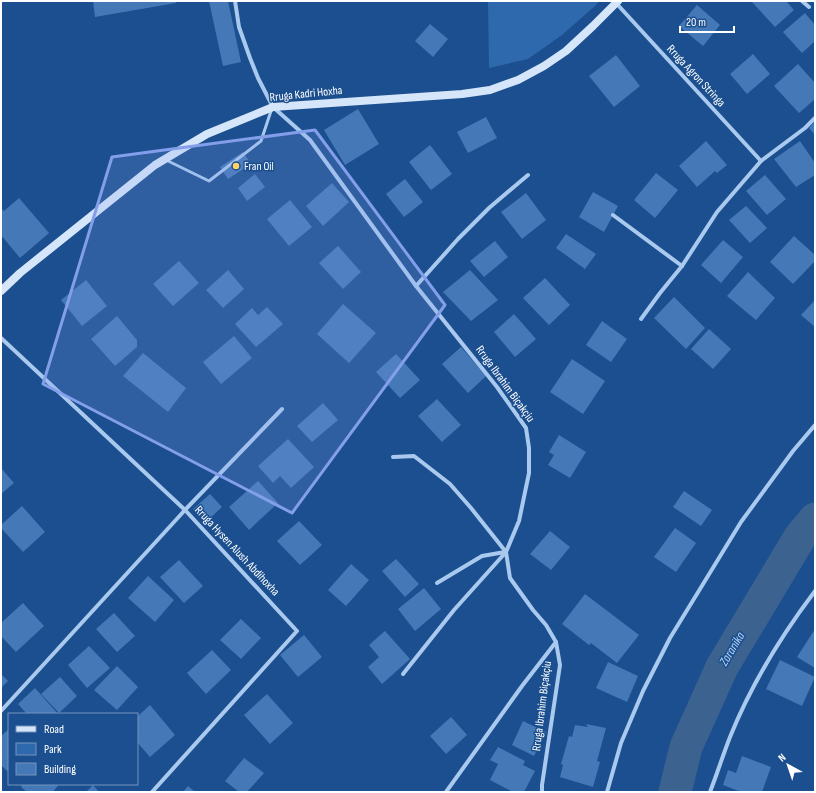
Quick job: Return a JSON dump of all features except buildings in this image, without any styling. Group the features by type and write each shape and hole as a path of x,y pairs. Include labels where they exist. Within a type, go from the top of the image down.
{"main road":[{"name":"Rruga Kadri Hoxha","path":"1,291 155,165 206,134 273,106 462,94 490,90 518,80 544,66 566,51 617,2"}],"street":[{"name":"Rruga Ibrahim Biçakçiu","path":"235,1 239,27 250,58 258,78 273,106 310,140 416,286 497,387 526,428 529,448 529,473 519,521 506,552 510,578 546,625 556,642 560,665 542,792"},
{"path":"802,1 808,7"},
{"name":"Rruga Agron Stringa","path":"617,2 761,161"},
{"path":"641,319 682,266 717,212 761,161 805,128 815,118"},
{"path":"416,286 458,239 489,208 528,175"},
{"path":"613,215 682,266"},
{"name":"Rruga Hysen Alush Abdihoxha","path":"1,338 185,510 298,631 152,792"},
{"path":"1,711 185,510 282,409"},
{"path":"607,792 621,743 643,691 670,638 741,522 793,451 815,425"},
{"path":"393,457 414,456 450,484 506,552"},
{"path":"437,583 482,556 506,552"},
{"path":"403,674 454,610 506,552"},
{"path":"710,792 730,736 752,690 780,640 815,592"},
{"path":"446,792 522,686 556,642"}],"lane":[{"path":"164,159 209,181 261,141 273,106"}],"highlighted area":[{"path":"315,130 445,305 292,513 43,384 112,157"}],"green space":[{"path":"488,1 599,1 562,35 528,59 489,68"}],"waterway":[{"name":"Zaranika","path":"675,792 686,747 722,667 800,537 815,519"}],"place":[{"name":"Fran Oil","path":"236,166"}]}
